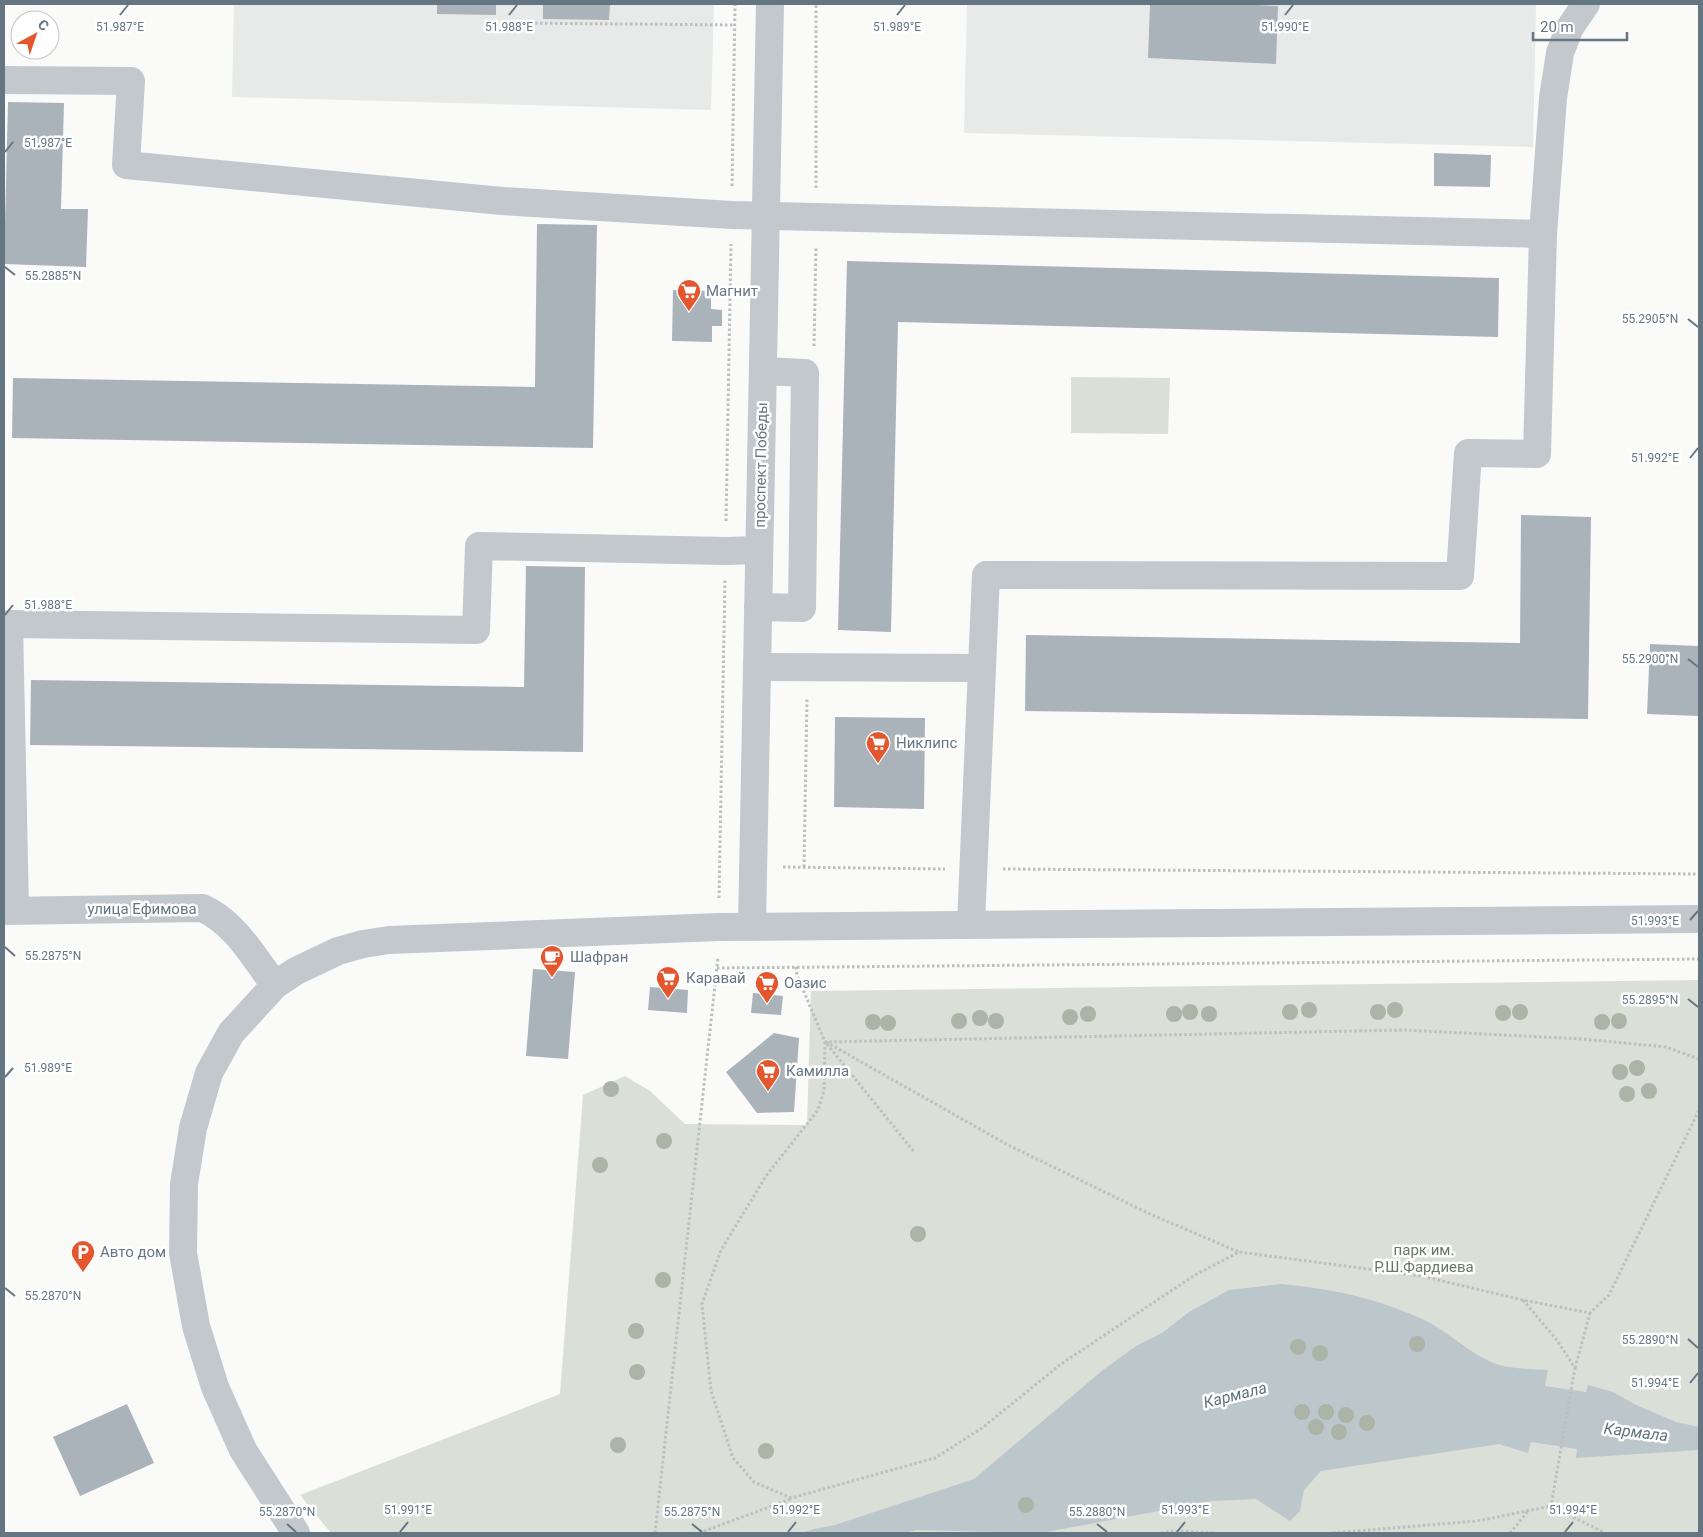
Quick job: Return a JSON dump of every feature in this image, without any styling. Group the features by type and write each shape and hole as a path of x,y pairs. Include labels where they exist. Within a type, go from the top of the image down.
{"street":[{"name":"проспект Победы","path":"752,926 770,4"},
{"path":"971,924 986,575 1460,576 1468,453 1537,454 1543,234 1553,98 1560,53 1569,29 1586,4"},
{"path":"4,80 131,82 126,165 502,201 732,215 1543,234"},
{"path":"758,607 802,608 805,373 763,371"},
{"path":"9,910 9,624 476,630 479,546 760,550"},
{"path":"757,667 982,668"},
{"name":"улица Ефимова","path":"9,910 202,908 222,918 228,924 275,985"},
{"path":"296,1533 243,1450 214,1387 196,1326 183,1253 184,1184 193,1128 209,1074 231,1033 275,985 296,971 338,951 388,940 719,926 1699,919"}],"path":[{"path":"655,1533 717,968 735,4"},
{"path":"520,23 735,25"},
{"path":"753,867 1699,874"},
{"path":"717,968 1699,959"},
{"path":"796,967 797,975 825,1042 915,1154"},
{"path":"825,1042 1403,1030 1582,1039 1647,1045 1666,1047 1699,1059"},
{"path":"825,1042 1008,1145 1150,1214 1239,1252 1421,1276 1522,1300 1590,1313"},
{"path":"791,1498 754,1482 733,1458 711,1390 702,1304 721,1250 766,1176 818,1110 824,1091 825,1042"},
{"path":"1551,1506 1575,1368 1590,1313 1609,1295 1699,1110"},
{"path":"699,1533 791,1498 935,1458 982,1428 1061,1364 1194,1275 1239,1252"},
{"path":"1522,1300 1556,1339 1575,1368"},
{"path":"1333,1533 1477,1521 1551,1506 1605,1533"},
{"path":"1510,1533 1528,1510"},
{"path":"1161,1533 1174,1531 1213,1533"}],"shaded area":[{"path":"234,4 714,4 711,110 232,97"},
{"path":"967,4 1536,4 1533,147 964,133"}],"green space":[{"path":"1071,377 1170,378 1168,434 1071,433"},
{"name":"парк им. Р.Ш.Фардиева","path":"1699,980 1699,1533 331,1533 300,1495 560,1394 583,1095 625,1076 650,1091 685,1124 807,1125 811,991"}],"water":[{"name":"Кармала","path":"1281,1284 1317,1288 1352,1295 1402,1311 1430,1323 1488,1361 1523,1369 1548,1370 1545,1386 1586,1392 1588,1385 1613,1392 1636,1405 1676,1422 1699,1427 1699,1450 1576,1458 1577,1449 1531,1442 1528,1453 1499,1444 1321,1471 1304,1490 1300,1511 1290,1521 1256,1499 1212,1501 1041,1533 916,1530 904,1533 802,1533 835,1525 974,1479 1103,1370 1136,1346 1162,1333 1189,1312 1229,1290"}],"building":[{"path":"437,4 496,4 496,15 437,14"},
{"path":"543,4 610,4 609,20 543,19"},
{"path":"1150,4 1278,6 1276,64 1148,58"},
{"path":"8,102 64,103 61,209 88,209 86,267 4,264"},
{"path":"1434,153 1491,155 1490,187 1434,186"},
{"path":"537,224 597,225 593,448 12,438 13,378 535,387"},
{"path":"847,261 1499,278 1498,337 898,322 891,632 838,630"},
{"path":"673,290 711,291 711,309 722,310 722,326 712,326 712,342 672,341"},
{"path":"1521,515 1591,517 1588,719 1025,711 1026,635 1520,643"},
{"path":"526,566 585,567 583,752 30,745 31,680 524,687"},
{"path":"1650,644 1699,646 1699,716 1647,714"},
{"path":"835,717 925,718 924,809 834,807"},
{"path":"533,969 575,972 568,1059 526,1056"},
{"path":"650,987 688,990 687,1013 648,1010"},
{"path":"753,993 783,996 781,1015 751,1013"},
{"name":"Камилла","path":"774,1033 799,1038 794,1112 757,1113 726,1072"},
{"path":"127,1404 154,1463 80,1496 53,1437"}],"place":[{"name":"Магнит","path":"689,312"},
{"name":"Никлипс","path":"878,764"},
{"name":"Шафран","path":"552,978"},
{"name":"Каравай","path":"668,999"},
{"name":"Оазис","path":"767,1004"},
{"name":"Камилла","path":"768,1092"},
{"name":"Авто дом","path":"83,1273"}]}
